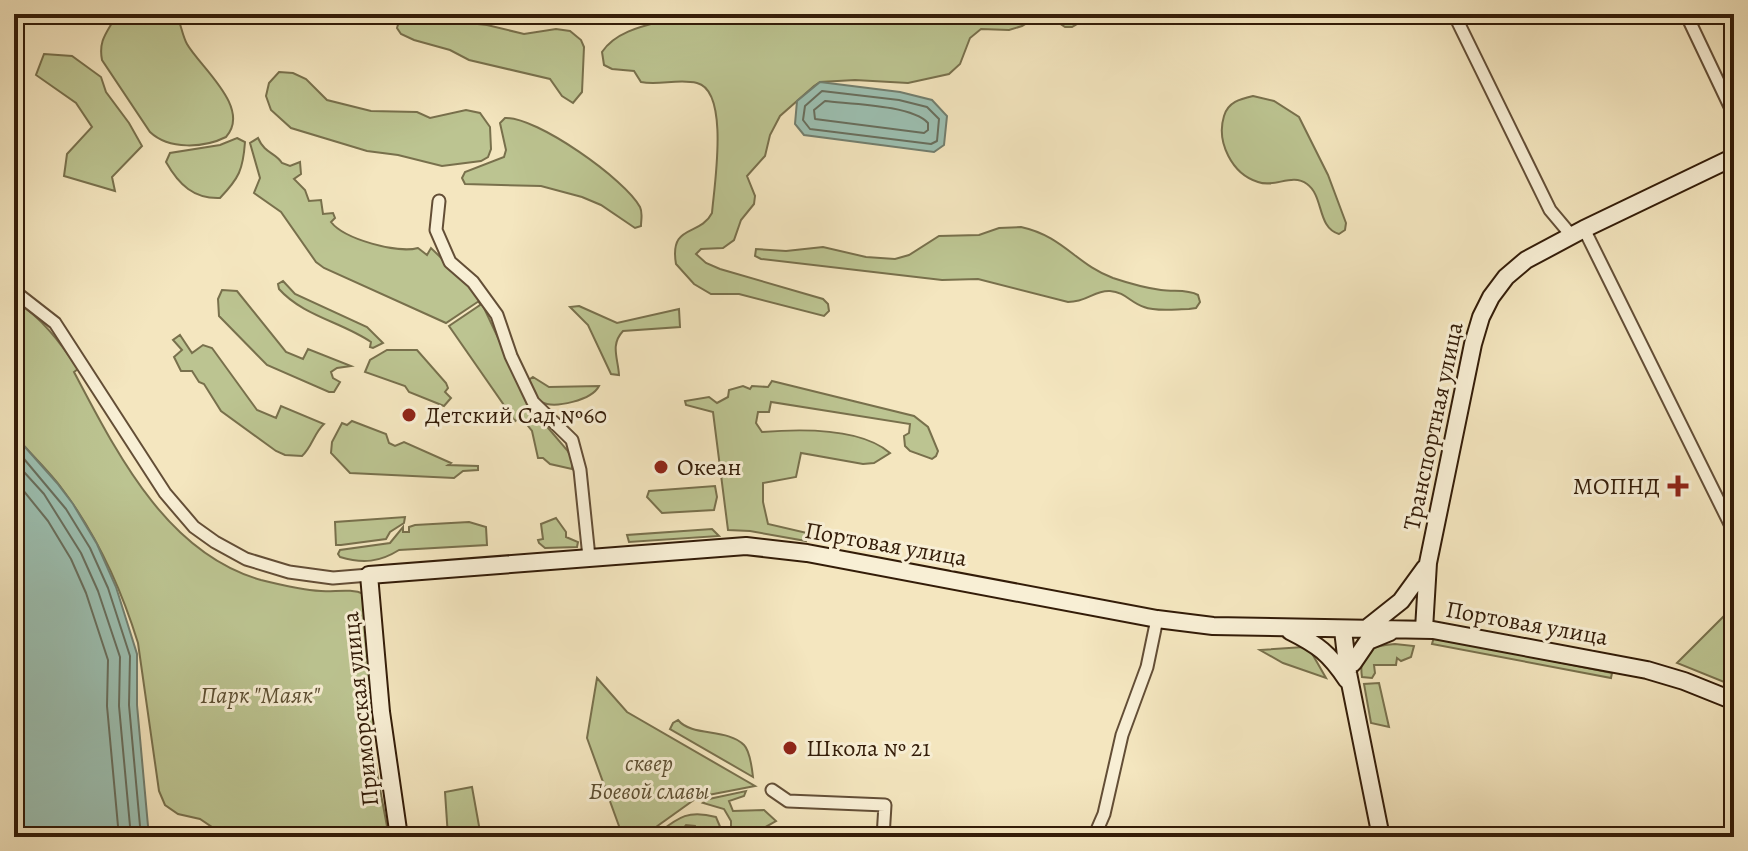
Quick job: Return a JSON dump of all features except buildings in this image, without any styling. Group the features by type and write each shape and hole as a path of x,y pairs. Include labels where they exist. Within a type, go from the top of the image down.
{"main road":[{"name":"Транспортная улица","path":"1424,629 1428,563 1473,344 1491,297 1515,269 1537,253 1734,157"},
{"name":"Портовая улица","path":"369,575 727,546 793,551 1157,619 1213,626 1424,629 1647,670 1734,701"},
{"name":"Транспортная улица","path":"1366,629 1401,601 1428,563"},
{"name":"Приморская улица","path":"369,575 381,712 399,837"},
{"path":"1426,589 1432,610 1438,618 1476,638"},
{"path":"1283,628 1319,646 1331,656 1350,684"},
{"path":"1353,663 1368,641 1399,628"},
{"path":"1350,684 1353,663 1366,629"},
{"path":"1343,630 1350,684 1381,837"}],"street":[{"path":"1454,14 1550,210 1578,232 1734,532"},
{"path":"1686,14 1734,115"},
{"path":"439,201 436,230 450,262 473,282 497,315 511,356 533,402 572,440 580,470 589,557"},
{"name":"Портовая улица","path":"14,291 55,323 178,510 215,542 246,559 310,576 369,575"},
{"path":"1094,837 1104,814 1122,735 1147,667 1157,619"},
{"path":"772,790 788,801 885,805 883,837"}],"green space":[{"path":"117,14 176,14 187,44 229,101 233,113 232,126 226,137 187,145 167,142 150,132 102,60 103,41"},
{"path":"687,14 1094,14 1072,27 1065,27 1047,15 1040,15 1009,30 981,29 970,38 960,64 949,74 908,83 820,82 780,116 770,135 765,156 747,176 755,196 754,204 741,220 734,240 723,248 701,249 696,254 720,269 823,299 829,311 824,316 739,294 711,294 694,284 676,264 675,251 681,236 707,220 712,213 718,141 714,103 707,90 697,83 641,82 634,71 612,69 604,65 602,52 609,43 629,31"},
{"path":"399,21 487,25 524,34 556,29 570,31 584,47 582,92 573,103 562,96 550,79 469,60 450,50 414,40 401,34 397,28"},
{"path":"44,54 72,56 101,77 106,92 142,146 112,177 115,191 64,176 67,154 92,127 76,103 36,75"},
{"path":"279,72 293,73 306,79 327,100 371,111 417,112 430,118 466,110 480,113 490,127 491,149 488,157 481,161 442,166 367,151 291,128 271,110 266,96 269,83"},
{"path":"1253,96 1274,101 1299,117 1328,175 1346,223 1345,230 1339,234 1327,225 1316,196 1307,184 1295,180 1258,182 1241,172 1228,156 1222,136 1226,111 1235,102"},
{"path":"505,118 537,127 599,166 640,207 641,226 635,228 601,205 582,197 541,186 465,184 462,178 465,172 504,157 506,150 500,123"},
{"path":"237,138 245,142 243,160 236,179 220,198 202,196 188,189 166,162 170,153 220,145"},
{"path":"258,138 282,163 290,166 300,162 301,174 294,179 305,190 309,201 321,200 323,214 333,213 335,218 331,222 338,228 385,247 418,248 427,255 431,248 477,293 531,408 567,450 572,458 572,469 538,458 532,431 521,417 515,421 449,326 480,305 479,301 446,323 324,268 316,262 281,212 254,193 260,178 250,143"},
{"path":"1021,227 1048,237 1089,266 1113,278 1155,289 1194,293 1200,302 1196,308 1149,309 1110,291 1068,302 978,279 942,280 755,256 756,249 786,251 823,247 866,257 895,259 909,255 939,236 979,235 999,228"},
{"path":"283,281 295,294 367,327 383,343 370,347 371,342 360,335 299,306 279,289 278,284"},
{"path":"222,290 237,291 286,352 303,359 308,349 351,366 331,372 333,378 340,382 334,392 267,365 219,316 218,299"},
{"name":"Парк \"Маяк\"","path":"14,300 42,323 64,349 78,369 74,372 127,466 171,524 198,548 227,567 261,580 306,590 364,594 376,722 369,730 389,837 240,837 238,831 212,827 200,819 178,814 165,805 159,791 138,643 124,602 96,541 73,504 55,479 14,435"},
{"path":"579,306 617,323 679,309 680,327 623,331 616,347 619,375 611,374 588,325 570,307"},
{"path":"180,335 192,353 203,345 212,348 257,410 276,418 281,406 324,424 302,456 276,451 221,411 192,371 181,371 174,357 182,350 173,340"},
{"path":"387,350 417,350 446,383 448,388 445,392 451,398 444,406 409,392 405,386 365,372 370,360"},
{"path":"533,377 549,387 599,386 581,399 564,404 547,404 533,393 527,381"},
{"path":"772,381 914,416 928,427 938,451 936,456 932,459 905,446 904,436 909,433 910,424 771,402 769,412 758,412 756,423 762,432 811,430 846,434 863,438 890,453 874,463 863,464 801,453 796,477 763,483 768,524 807,533 806,541 728,530 713,412 686,405 685,401 709,397 717,403 728,397 729,390 743,386 750,389 752,386 768,387"},
{"path":"352,421 386,434 389,443 395,446 404,442 451,463 448,465 478,466 478,470 463,471 454,478 350,473 331,453 332,442 342,423 347,425"},
{"path":"715,486 717,497 714,510 662,513 647,497 649,491"},
{"path":"405,517 404,523 390,532 386,539 336,545 335,522"},
{"path":"556,518 566,537 578,542 577,547 545,548 539,543 538,540 543,539 541,524"},
{"path":"469,522 486,527 487,545 399,550 371,561 348,559 338,554 340,550 390,543 403,527 403,532 409,532 409,527 415,525"},
{"path":"712,529 719,536 629,542 627,535"},
{"path":"1734,606 1734,686 1677,663"},
{"path":"1434,637 1612,673 1611,678 1432,644"},
{"path":"1395,644 1414,646 1411,657 1401,661 1397,658 1396,665 1374,665 1372,678 1362,677 1362,660 1368,651"},
{"path":"1304,647 1310,650 1326,678 1283,663 1260,650"},
{"name":"сквер Боевой славы","path":"597,678 627,712 755,786 698,797 642,837 623,837 587,738"},
{"path":"1379,683 1389,727 1371,723 1364,684"},
{"path":"678,720 692,729 728,736 744,745 753,777 670,729"},
{"path":"472,787 481,837 448,837 445,792"},
{"path":"746,791 744,796 729,801 733,811 764,810 776,821 762,829 722,837 698,835 695,826 686,825 677,837 653,837 682,817 696,814 716,817 721,829 731,830 731,821 724,809 703,803"}],"water":[{"path":"820,82 900,92 932,100 947,116 944,145 934,152 804,135 795,124 797,101"},
{"path":"17,438 73,504 97,544 116,587 137,654 137,705 149,837 14,837 14,439"}],"place":[{"name":"Детский Сад №60","path":"409,415"},
{"name":"Океан","path":"661,467"},
{"name":"МОПНД","path":"1678,486"},
{"name":"Школа № 21","path":"790,748"}]}
